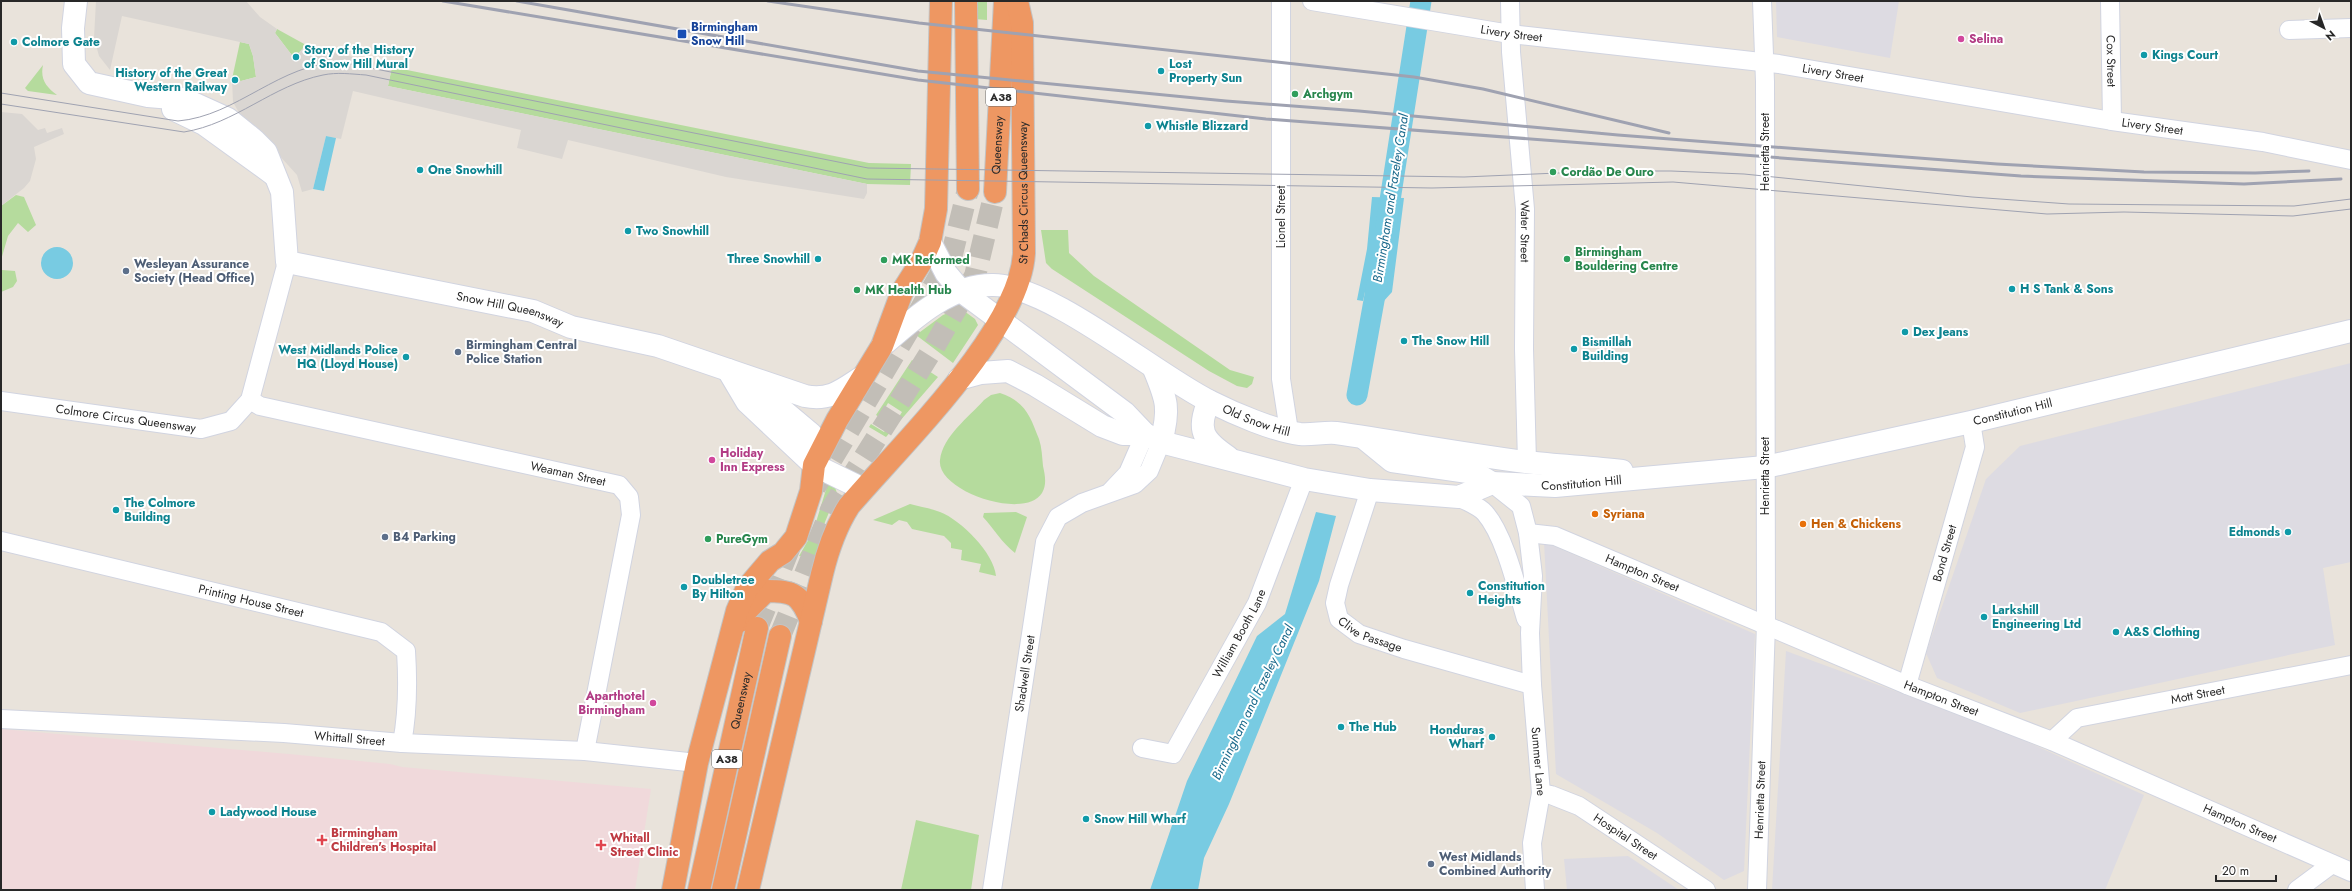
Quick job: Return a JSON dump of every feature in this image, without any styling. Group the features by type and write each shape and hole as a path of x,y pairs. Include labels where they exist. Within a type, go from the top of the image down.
{"highway":[{"path":"673,890 697,763 737,611 747,588 770,562 783,553 796,537 811,491 814,465 837,420 882,346 902,292 921,262 930,242 936,209 941,1"},
{"path":"966,1 968,189"},
{"name":"Queensway","path":"995,192 1005,1"},
{"name":"St Chads Circus Queensway","path":"748,890 811,620 830,544 838,524 863,489 959,379 1001,320 1017,288 1023,268 1024,253 1022,23 1017,1"},
{"path":"729,643 742,615 766,591 788,591 800,599 811,620"},
{"name":"Queensway","path":"699,890 757,628"},
{"name":"Queensway","path":"723,890 780,636"}],"main road":[{"name":"Colmore Circus Queensway","path":"76,1 72,28 74,64 90,83 148,96 184,99 228,119 266,152 283,200 287,262"},
{"path":"930,242 946,273 961,291 1125,413 1153,438"},
{"name":"Snow Hill Queensway","path":"287,262 533,311 571,327 658,346 814,398 832,396 862,377"},
{"path":"882,346 934,304 961,291 991,285 1017,288"},
{"name":"Old Snow Hill","path":"1017,288 1052,304 1086,324 1154,369 1209,401 1240,415 1300,434 1334,433 1364,439 1527,462"},
{"name":"Constitution Hill","path":"1304,479 1370,490 1459,497 1492,483 1555,486 1765,467 1971,422 2351,331"},
{"path":"1153,438 1167,420 1167,403 1154,369"},
{"path":"959,379 981,373 1008,371 1102,426 1123,434 1153,438 1304,479"},
{"path":"733,372 747,402 814,465 863,489"},
{"path":"1209,401 1201,422 1204,436 1214,447 1233,460"},
{"name":"Constitution Hill","path":"1364,439 1392,461 1475,473 1492,483"},
{"name":"Constitution Hill","path":"1527,462 1671,476"}],"street":[{"name":"Lionel Street","path":"1281,1 1281,379 1289,431"},
{"name":"Livery Street","path":"1312,1 1510,34 1764,62 2112,121 2263,142 2351,160"},
{"name":"Water Street","path":"1510,1 1510,34 1525,208 1524,349 1527,462"},
{"name":"Henrietta Street","path":"1756,890 1766,624 1764,62 1762,1"},
{"name":"Cox Street","path":"2110,1 2112,121"},
{"path":"2288,30 2351,28"},
{"name":"Colmore Circus Queensway","path":"2,404 201,428 231,421 250,400 287,262"},
{"name":"Weaman Street","path":"250,400 260,406 619,485 629,497 631,515 585,751"},
{"name":"Bond Street","path":"1907,684 1975,447 1971,422"},
{"name":"Shadwell Street","path":"992,890 1045,542 1058,517 1082,503 1135,484 1146,473 1153,438"},
{"name":"William Booth Lane","path":"1142,748 1173,754 1257,603 1304,479"},
{"name":"Summer Lane","path":"1492,483 1521,506 1528,533 1533,576 1530,633 1532,685 1541,793 1532,843 1535,890"},
{"name":"Clive Passage","path":"1370,490 1339,585 1335,604 1339,619 1359,634 1404,649 1532,685"},
{"name":"Summer Lane","path":"1459,497 1485,512 1495,529 1514,577 1530,633"},
{"name":"Hampton Street","path":"1528,533 1555,536 1907,684 2052,741 2351,872"},
{"name":"Printing House Street","path":"1,541 381,632 406,651 408,687 406,723 402,743"},
{"name":"Mott Street","path":"2052,741 2077,718 2351,665"},
{"name":"Whittall Street","path":"1,719 284,733 402,743 585,751 697,763"},
{"name":"Hospital Street","path":"1541,793 1552,795 1579,806 1706,890"},
{"path":"2297,890 2332,864"}],"shaded area":[{"path":"96,1 246,1 260,17 277,29 275,33 294,58 306,45 392,67 388,86 867,184 867,193 864,199 726,177 568,140 562,159 517,148 521,130 353,91 341,139 326,136 313,189 302,192 297,175 250,123 242,118 233,102 232,79 241,81 256,77 253,56 249,44 122,16 110,70 99,56 94,38"},
{"path":"1776,1 1899,1 1890,58 1777,37"},
{"path":"1,112 22,114 38,130 45,128 47,133 62,128 64,134 34,147 36,159 30,181 24,188 1,206"},
{"path":"2351,363 2351,562 2323,568 2335,645 2020,713 1937,678 1926,653 1986,479 2020,446"},
{"path":"1544,542 1755,634 1744,871 1724,880 1657,833 1556,774"},
{"path":"1786,651 2001,730 2144,795 2105,890 1772,890"},
{"name":"Birmingham Children's Hospital","path":"1,729 289,754 390,764 402,767 651,789 635,890 1,890"},
{"path":"1628,856 1679,890 1567,890 1564,859"}],"green space":[{"path":"974,1 987,1 987,20 975,19"},
{"path":"277,29 306,45 294,58 275,33"},
{"path":"240,42 249,44 253,56 256,77 241,81 232,79"},
{"path":"43,65 43,79 47,86 57,95 28,91 25,88"},
{"path":"392,67 869,163 911,164 910,185 867,184 388,86"},
{"path":"16,195 24,197 36,225 28,232 18,223 8,236 1,260 1,206"},
{"path":"1041,230 1068,230 1069,253 1094,276 1230,370 1254,377 1252,384 1247,388 1237,386 1209,371 1052,269 1046,263"},
{"path":"1,263 2,270 15,271 17,281 13,287 1,292"},
{"path":"960,308 975,319 978,325 953,363 916,335 943,315"},
{"path":"912,360 938,377 886,437 869,427 871,424 884,432 890,424 876,415","holes":["888,403 902,412 897,420 883,412"]},
{"path":"1000,393 1021,405 1030,417 1039,439 1045,483 1042,493 1033,501 1018,504 1001,503 983,499 952,482 943,471 940,460 942,451 951,435 984,400 991,395"},
{"path":"828,483 834,485 837,493 825,522 815,558 799,556 813,532"},
{"path":"910,504 940,512 957,522 975,538 983,548 994,567 996,576 979,572 981,564 961,560 962,550 951,548 951,543 944,536 912,529 907,522 899,520 892,525 873,520"},
{"path":"1016,512 1027,517 1015,553 983,517 984,513"},
{"path":"916,820 979,835 971,890 901,890"}],"water":[{"path":"326,136 336,138 324,191 313,189"},
{"path":"1372,197 1404,198 1392,292 1373,313 1369,293 1365,292 1363,301 1357,300 1367,249"},
{"path":"57,247 66,250 70,254 73,263 70,272 66,276 57,279 48,276 44,272 41,263 44,254 48,250"},
{"path":"1316,512 1336,516 1319,581 1229,804 1204,858 1198,890 1150,890 1187,781 1257,636 1285,614"}],"waterway":[{"name":"Birmingham and Fazeley Canal","path":"1386,226 1421,1"},
{"name":"Birmingham and Fazeley Canal","path":"1357,395 1377,284"}],"tunnel":[{"path":"815,487 952,254 968,189"},
{"path":"780,636 831,510 934,347 975,276 995,192"},
{"path":"757,628 793,539"}],"tram line":[{"path":"1,93 178,121 199,117 220,110 298,71 319,65 341,62 868,168 1464,177 1605,171 1671,171 1744,174 1972,197 2069,204 2294,206 2351,199"},
{"path":"1,104 184,132 203,128 220,121 270,95 305,80 328,74 344,74 366,75 867,179 1432,188 1673,182 2047,214 2124,212 2293,216 2351,209"}],"railway":[{"path":"443,1 918,80 1266,119 2021,176 2244,184 2341,179"},
{"path":"517,1 918,71 1226,101 1359,111 1618,135 1997,164 2144,172 2255,173 2309,171"},
{"path":"768,1 919,23 1414,77 1483,89 1669,133"}],"place":[{"name":"Birmingham Snow Hill","path":"682,34"},
{"name":"Selina","path":"1961,39"},
{"name":"Colmore Gate","path":"14,42"},
{"name":"Kings Court","path":"2144,55"},
{"name":"Story of the History of Snow Hill Mural","path":"296,57"},
{"name":"Lost Property Sun","path":"1161,71"},
{"name":"History of the Great Western Railway","path":"235,80"},
{"name":"Archgym","path":"1295,94"},
{"name":"Whistle Blizzard","path":"1148,126"},
{"name":"One Snowhill","path":"420,170"},
{"name":"Cordão De Ouro","path":"1553,172"},
{"name":"Two Snowhill","path":"628,231"},
{"name":"Three Snowhill","path":"818,259"},
{"name":"Birmingham Bouldering Centre","path":"1567,259"},
{"name":"MK Reformed","path":"884,260"},
{"name":"Wesleyan Assurance Society (Head Office)","path":"126,271"},
{"name":"H S Tank & Sons","path":"2012,289"},
{"name":"MK Health Hub","path":"857,290"},
{"name":"Dex Jeans","path":"1905,332"},
{"name":"The Snow Hill","path":"1404,341"},
{"name":"Bismillah Building","path":"1574,349"},
{"name":"Birmingham Central Police Station","path":"458,352"},
{"name":"West Midlands Police HQ (Lloyd House)","path":"406,357"},
{"name":"Holiday Inn Express","path":"712,460"},
{"name":"The Colmore Building","path":"116,510"},
{"name":"Syriana","path":"1595,514"},
{"name":"Hen & Chickens","path":"1803,524"},
{"name":"Edmonds","path":"2288,532"},
{"name":"B4 Parking","path":"385,537"},
{"name":"PureGym","path":"708,539"},
{"name":"Doubletree By Hilton","path":"684,587"},
{"name":"Constitution Heights","path":"1470,593"},
{"name":"Larkshill Engineering Ltd","path":"1984,617"},
{"name":"A&S Clothing","path":"2116,632"},
{"name":"Aparthotel Birmingham","path":"653,703"},
{"name":"The Hub","path":"1341,727"},
{"name":"Honduras Wharf","path":"1492,737"},
{"name":"Ladywood House","path":"212,812"},
{"name":"Snow Hill Wharf","path":"1086,819"},
{"name":"Birmingham Children's Hospital","path":"322,840"},
{"name":"Whitall Street Clinic","path":"601,845"},
{"name":"West Midlands Combined Authority","path":"1431,864"}]}
